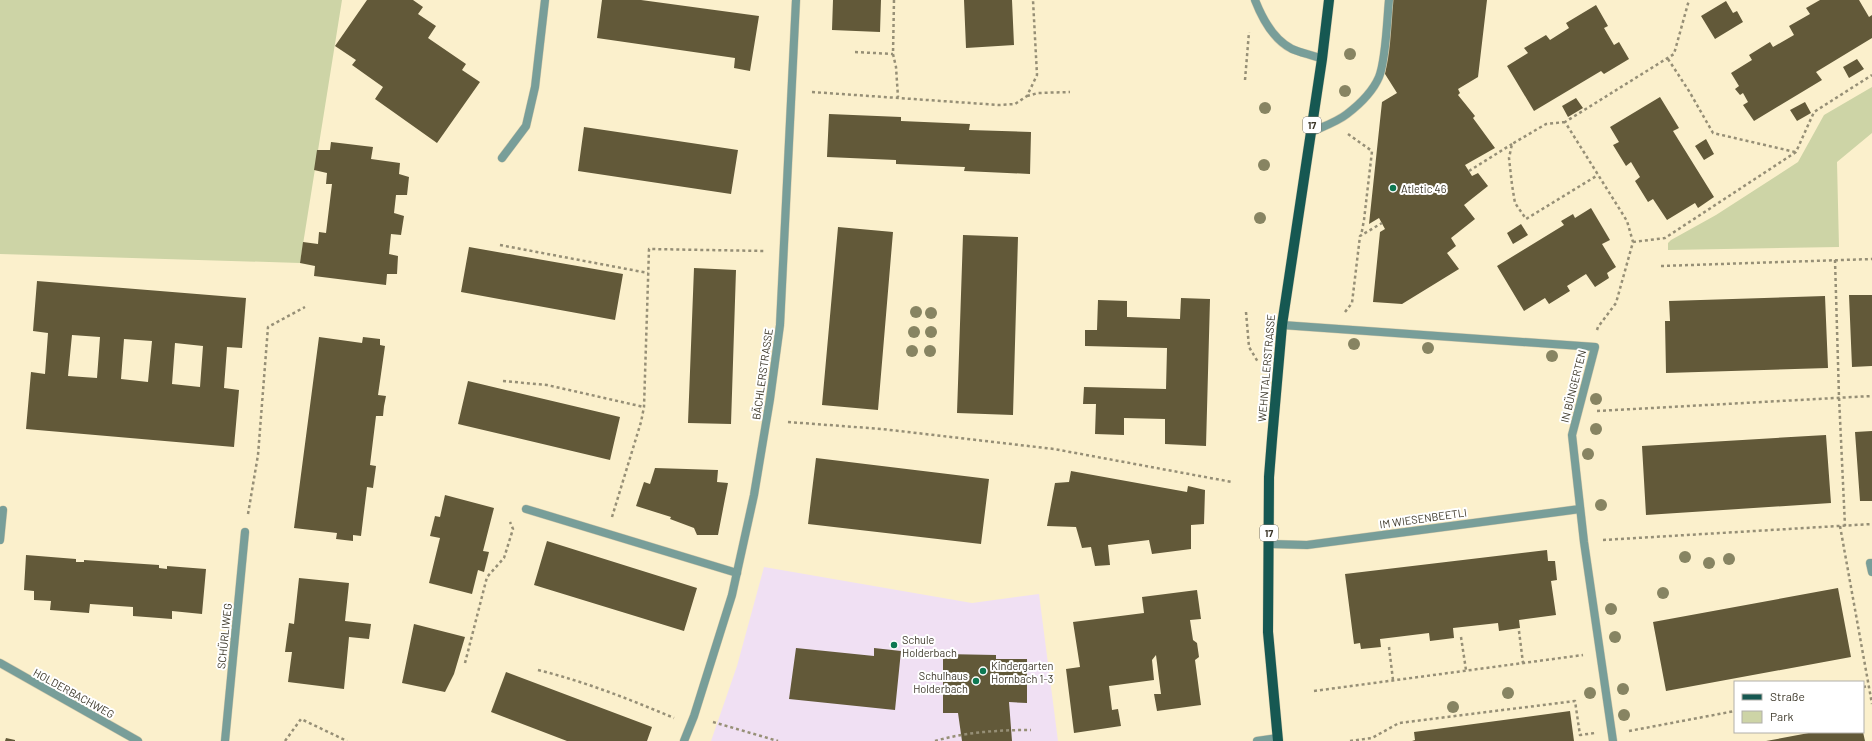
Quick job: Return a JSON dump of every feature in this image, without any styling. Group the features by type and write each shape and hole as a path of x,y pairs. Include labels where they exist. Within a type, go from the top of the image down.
{"main road":[{"name":"WEHNTALERSTRASSE","path":"1278,740 1268,632 1269,477 1282,325 1322,59 1329,0"}],"street":[{"path":"502,158 526,126 535,87 545,0"},
{"name":"BÄCHLERSTRASSE","path":"684,741 698,701 737,573 768,414 780,325 796,0"},
{"path":"1255,0 1262,18 1277,37 1292,49 1322,59"},
{"path":"1311,132 1346,115 1368,95 1380,75 1389,0"},
{"name":"IN BÜNGERTEN","path":"1282,325 1594,347 1572,435 1584,542 1612,735"},
{"path":"526,508 737,573"},
{"name":"IM WIESENBEETLI","path":"1269,544 1307,545 1580,509"},
{"path":"0,540 2,510"},
{"name":"SCHÜRLIWEG","path":"224,741 245,532"},
{"path":"1872,563 1870,564 1872,572"},
{"name":"HOLDERBACHWEG","path":"0,663 138,741"},
{"path":"1257,741 1278,740"}],"path":[{"path":"894,0 893,54 896,67 898,98"},
{"path":"1027,96 1037,75 1033,0"},
{"path":"1469,171 1546,124 1565,122 1668,59 1674,54 1690,0"},
{"path":"1245,80 1250,29"},
{"path":"855,52 893,54"},
{"path":"1668,59 1689,91 1713,133 1796,152"},
{"path":"1633,242 1665,238 1796,152 1814,112 1872,76"},
{"path":"812,92 999,105 1015,104 1027,96 1038,93 1070,92"},
{"path":"1565,122 1627,221 1633,242 1616,303 1598,327 1594,347"},
{"path":"1344,132 1372,151 1352,303"},
{"path":"1512,144 1509,158 1515,203 1526,219 1598,175"},
{"path":"1360,236 1382,223"},
{"path":"500,245 648,273"},
{"path":"611,520 641,422 644,407 649,249 765,251"},
{"path":"1661,266 1872,259"},
{"path":"1835,260 1845,526"},
{"path":"245,532 258,455 268,327 305,307"},
{"path":"1246,312 1249,347 1276,390"},
{"path":"503,381 547,385 644,407"},
{"path":"1578,412 1872,396"},
{"path":"788,422 882,429 1054,449 1232,482"},
{"path":"465,663 487,577 504,558 513,529 510,522"},
{"path":"1584,542 1872,524"},
{"path":"1840,526 1872,704"},
{"path":"1518,631 1523,663"},
{"path":"1461,637 1466,670"},
{"path":"1389,647 1393,680"},
{"path":"1314,691 1600,653"},
{"path":"538,670 575,679 624,696 678,720"},
{"path":"1864,687 1869,686"},
{"path":"1350,741 1372,738 1399,723 1575,701 1580,735 1612,735 1734,711"},
{"path":"285,741 301,719 347,741"},
{"path":"713,722 778,741"},
{"path":"935,741 955,735 1010,730 1031,730"}],"shaded area":[{"name":"Schule Holderbach","path":"764,567 972,603 1039,594 1058,741 711,741 737,666"}],"green space":[{"path":"0,0 342,0 300,263 0,254"},
{"path":"1872,87 1872,133 1837,162 1839,247 1668,250 1668,243 1671,240 1716,215 1798,162 1824,115"}],"building":[{"path":"367,0 413,0 423,7 418,14 436,26 428,38 466,64 462,70 480,82 437,143 375,99 383,87 352,65 356,60 335,46"},
{"path":"602,0 641,0 759,16 750,71 734,68 735,58 597,38"},
{"path":"833,0 881,0 880,32 832,30"},
{"path":"964,0 1012,0 1014,45 966,48"},
{"path":"1393,0 1487,0 1478,77 1458,89 1460,93 1458,95 1475,116 1473,118 1495,148 1465,165 1472,176 1478,173 1488,186 1464,205 1475,219 1451,238 1456,246 1447,253 1459,269 1402,304 1373,302 1380,232 1385,229 1379,218 1369,224 1382,102 1397,93 1385,74"},
{"path":"1820,0 1859,0 1869,17 1872,15 1872,38 1816,72 1822,80 1754,121 1743,105 1748,102 1743,93 1740,95 1735,89 1739,86 1731,73 1752,60 1749,55 1770,42 1773,47 1794,35 1789,26 1810,14 1806,8"},
{"path":"1726,1 1733,13 1737,11 1743,22 1715,39 1701,16"},
{"path":"1596,5 1608,26 1604,28 1614,45 1619,42 1629,59 1604,74 1601,71 1534,111 1507,66 1528,53 1524,48 1546,35 1550,40 1569,28 1566,23"},
{"path":"1857,59 1864,69 1849,78 1843,67"},
{"path":"1660,97 1679,128 1673,131 1714,197 1698,208 1695,203 1667,220 1653,199 1648,202 1635,181 1640,177 1631,162 1626,166 1613,145 1619,142 1610,127"},
{"path":"1576,98 1583,108 1568,117 1562,106"},
{"path":"1805,102 1811,113 1797,121 1790,110"},
{"path":"829,114 901,117 901,121 970,124 969,130 1031,132 1030,174 964,171 965,167 896,164 896,160 827,157"},
{"path":"584,127 738,150 731,194 578,171"},
{"path":"1706,139 1714,154 1704,160 1695,146"},
{"path":"331,142 373,147 371,159 400,163 399,174 409,177 407,195 396,195 394,213 404,216 401,235 391,234 389,254 398,256 397,274 387,274 386,285 314,276 315,266 300,263 303,242 318,244 319,232 326,233 332,184 326,184 327,173 314,170 317,150 330,150"},
{"path":"1591,208 1610,240 1602,244 1616,267 1607,273 1609,278 1595,287 1586,274 1567,286 1570,291 1549,304 1545,298 1524,311 1497,266 1564,225 1561,221 1573,214 1575,218"},
{"path":"1521,224 1528,235 1513,244 1507,233"},
{"path":"838,227 893,232 878,410 822,405"},
{"path":"963,235 1018,237 1013,415 957,413"},
{"path":"469,247 623,274 615,320 461,292"},
{"path":"694,268 736,270 731,424 688,423"},
{"path":"37,281 246,298 242,348 227,347 224,388 239,390 234,447 26,429 31,372 45,374 48,333 33,331","holes":["72,335 100,337 97,378 68,376","124,339 152,341 148,382 121,379","175,343 203,346 200,387 172,384"]},
{"path":"1849,295 1872,295 1872,366 1852,367"},
{"path":"1825,296 1828,368 1666,373 1665,321 1670,321 1669,301"},
{"path":"1181,298 1210,299 1206,446 1165,444 1165,419 1124,418 1124,435 1095,434 1096,404 1083,404 1084,387 1166,389 1167,348 1085,346 1085,330 1097,330 1098,300 1127,301 1127,317 1180,319"},
{"path":"319,337 362,343 363,337 380,339 380,345 385,346 378,395 386,396 383,416 376,416 370,465 376,466 373,488 367,487 361,536 353,535 353,541 336,539 337,533 294,528"},
{"path":"468,381 620,417 610,460 458,424"},
{"path":"1872,431 1872,501 1860,501 1855,432"},
{"path":"1826,435 1831,503 1646,515 1642,446"},
{"path":"816,458 989,479 981,544 808,524"},
{"path":"655,468 718,470 717,482 728,483 718,535 697,535 694,528 670,519 671,517 636,506 644,482 650,484"},
{"path":"1071,471 1187,492 1188,486 1205,490 1204,524 1191,525 1191,549 1152,554 1149,540 1108,545 1110,565 1095,566 1091,547 1082,548 1076,527 1047,526 1055,483 1069,482"},
{"path":"445,495 494,508 483,551 489,552 484,572 478,570 472,594 429,583 440,538 430,536 435,516 440,517"},
{"path":"547,541 697,588 684,631 534,585"},
{"path":"1547,550 1548,561 1555,561 1557,580 1551,581 1556,615 1519,620 1520,628 1499,631 1498,623 1453,628 1454,638 1430,641 1429,633 1380,639 1381,647 1361,649 1360,643 1354,644 1345,574"},
{"path":"26,555 76,559 76,562 84,562 84,560 159,565 159,568 167,569 167,566 206,569 202,614 172,611 172,619 133,616 133,607 90,604 89,613 50,610 51,601 34,600 34,591 24,590"},
{"path":"299,578 349,583 345,621 371,624 369,639 349,637 344,689 288,682 292,652 285,652 289,623 294,624"},
{"path":"1838,588 1851,657 1666,691 1653,622"},
{"path":"1197,590 1201,619 1190,620 1193,640 1197,643 1199,657 1195,660 1201,705 1157,711 1154,694 1161,694 1156,655 1152,660 1154,680 1109,686 1112,710 1118,709 1121,726 1074,733 1066,669 1080,667 1073,622 1144,613 1142,597"},
{"path":"414,624 465,637 454,674 445,692 402,683"},
{"path":"796,648 874,656 874,648 901,651 895,710 789,699"},
{"name":"Schulhaus Holderbach","path":"943,654 996,655 996,659 1027,659 1027,703 1009,702 1012,741 962,741 958,713 943,713"},
{"path":"506,672 652,727 647,741 567,741 491,712"},
{"path":"1570,711 1574,741 1412,741 1415,740 1414,732"},
{"path":"1809,733 1863,733 1865,741 1766,741"},
{"path":"6,738 15,740 15,741 5,741"}],"place":[{"name":"Atletic 46","path":"1393,188"},
{"name":"Schule Holderbach","path":"894,645"},
{"name":"Kindergarten Hornbach 1-3","path":"983,671"},
{"name":"Schulhaus Holderbach","path":"976,681"}]}
